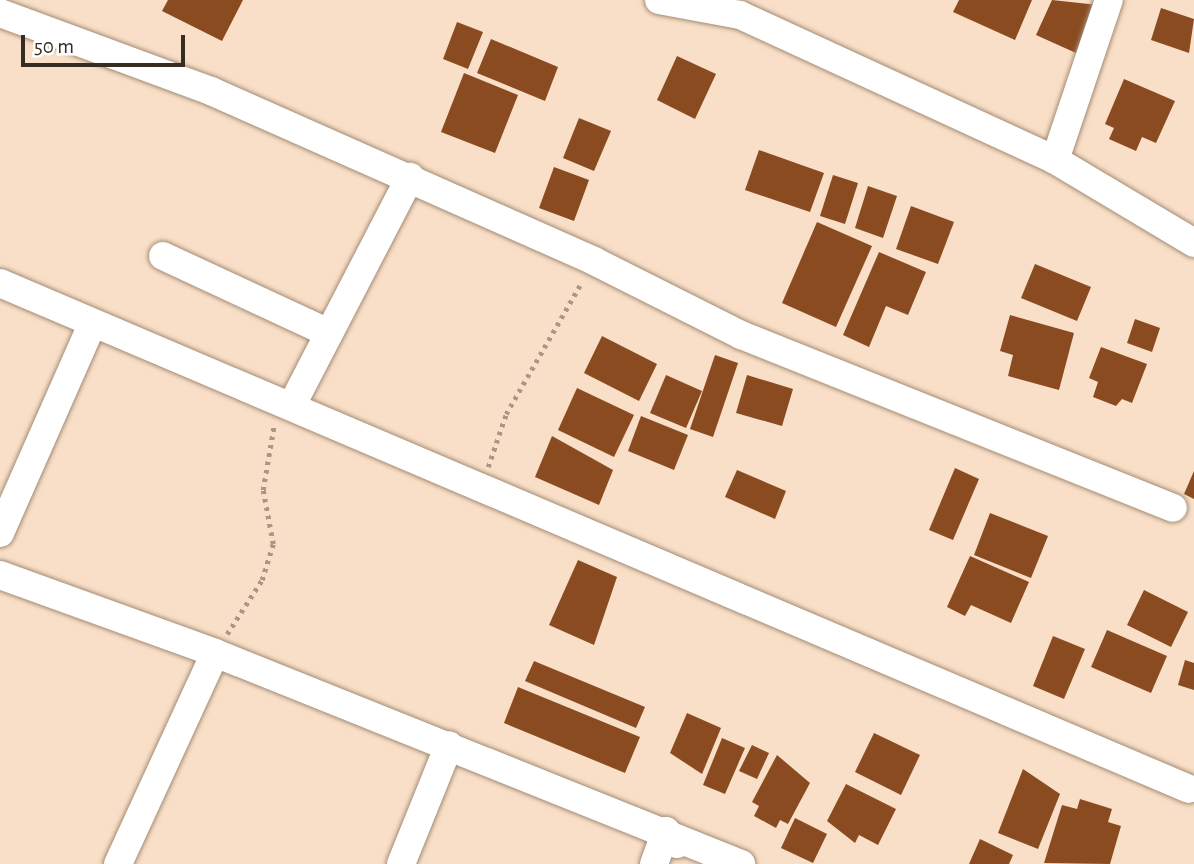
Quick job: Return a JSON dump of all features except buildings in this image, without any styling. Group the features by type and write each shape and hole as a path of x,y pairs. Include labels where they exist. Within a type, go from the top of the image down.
{"street":[{"path":"1055,160 1109,0"},
{"path":"670,2 740,15 1055,160 1194,243"},
{"path":"0,13 211,91 410,177 594,261 741,335 1173,508"},
{"path":"285,402 329,333 410,177"},
{"path":"163,256 329,333"},
{"path":"0,283 92,324 482,484 1189,789"},
{"path":"0,533 92,324"},
{"path":"0,575 215,653 666,831 741,864"},
{"path":"118,864 215,653"},
{"path":"401,864 449,746"},
{"path":"654,864 666,831"},
{"path":"666,831 695,864"}],"path":[{"path":"482,484 506,414 594,261"},
{"path":"215,653 262,580 273,544 263,490 285,402"}]}
